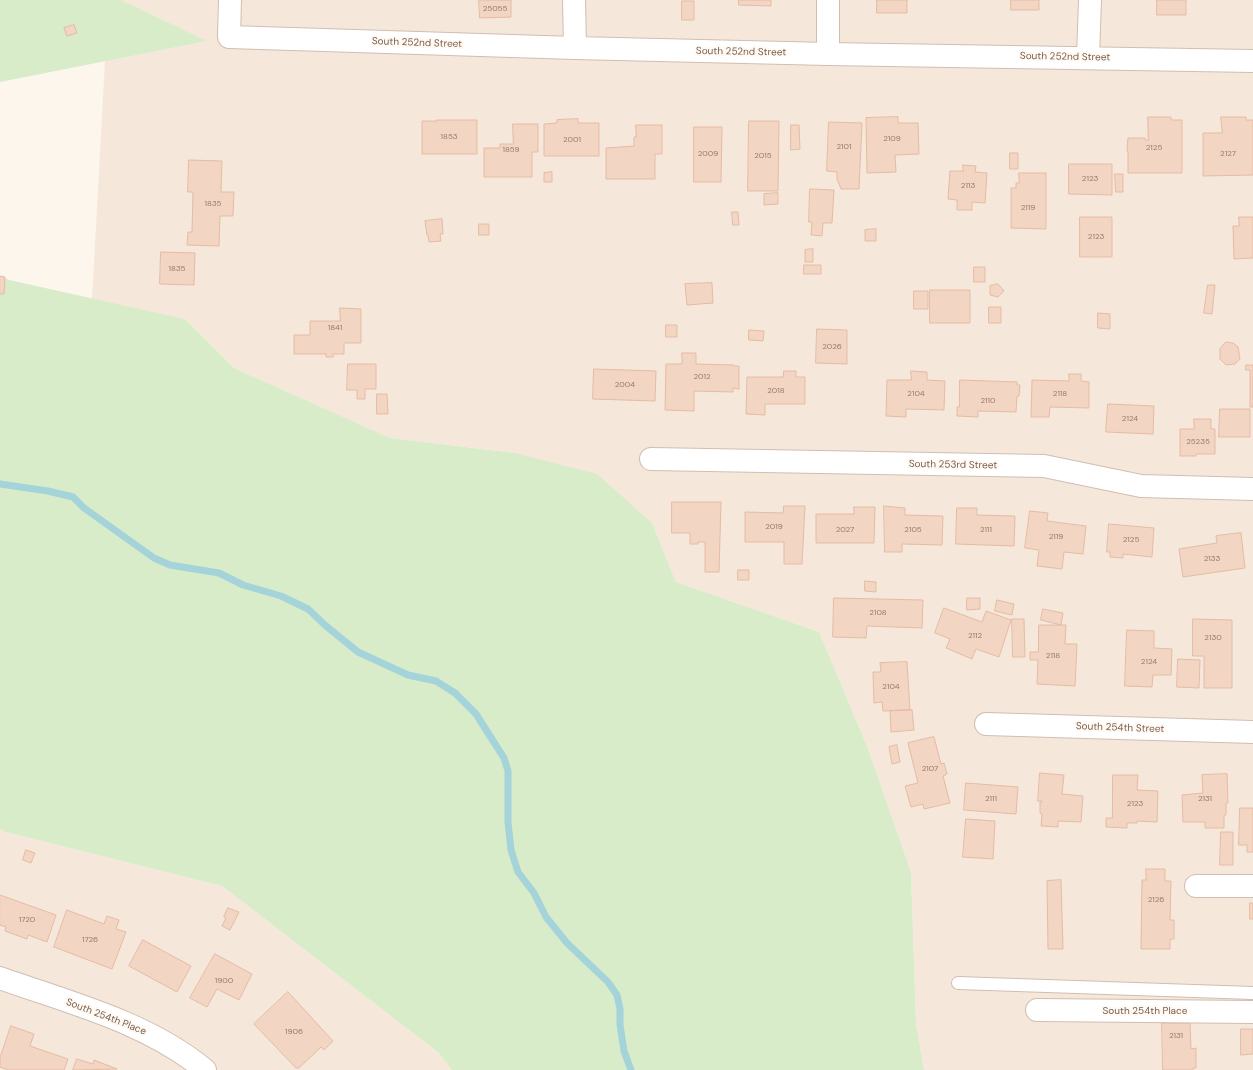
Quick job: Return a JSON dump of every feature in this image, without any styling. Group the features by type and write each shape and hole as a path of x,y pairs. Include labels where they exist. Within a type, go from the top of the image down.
{"street":[{"name":"South 252nd Street","path":"230,0 229,37 828,54 1088,57 1253,61"},
{"path":"574,0 575,48"},
{"path":"828,0 828,54"},
{"path":"1088,57 1090,0"},
{"name":"South 253rd Street","path":"651,459 1044,466 1141,486 1253,489"},
{"name":"South 254th Street","path":"986,724 1253,732"},
{"path":"1196,886 1253,886"},
{"name":"South 254th Place","path":"0,978 141,1030 161,1039 183,1062 205,1070"},
{"name":"South 254th Place","path":"1037,1010 1253,1012"}],"lane":[{"path":"958,983 1253,993"}],"shaded area":[{"path":"121,0 1253,0 1253,1070 924,1070 916,1023 911,872 867,746 819,632 676,582 652,523 515,453 390,438 234,368 185,319 92,299 105,61 206,41"},
{"path":"0,829 6,832 222,886 439,1053 452,1070 0,1070"}],"green space":[{"path":"0,0 121,0 207,41 0,82"},
{"path":"0,276 9,280 185,319 234,368 390,438 515,453 597,474 652,523 676,582 819,632 867,746 911,872 916,1023 924,1070 452,1070 439,1053 222,886 6,832 0,829"}],"building":[{"path":"479,0 511,0 511,17 480,18"},
{"path":"739,0 771,0 771,6 739,5"},
{"path":"877,0 907,0 907,13 877,13"},
{"path":"1011,0 1039,0 1039,10 1011,10"},
{"path":"1157,0 1186,0 1186,15 1157,15"},
{"path":"682,1 694,1 694,20 682,20"},
{"path":"74,25 77,33 67,36 64,28"},
{"path":"898,117 898,123 918,123 919,154 895,155 896,172 867,173 866,118"},
{"path":"1148,117 1171,117 1171,120 1182,120 1182,173 1128,173 1128,138 1145,138 1145,140 1148,140"},
{"path":"1221,117 1246,117 1246,120 1253,120 1253,175 1203,176 1203,133 1222,133"},
{"path":"578,119 578,123 599,123 599,156 544,156 544,124 557,123 557,120"},
{"path":"477,120 477,154 422,154 422,121"},
{"path":"749,121 779,121 778,191 748,191"},
{"path":"829,122 862,123 859,189 841,189 837,179 837,172 827,171"},
{"path":"513,124 538,124 538,152 532,152 532,177 484,177 484,148 500,148 500,144 513,144"},
{"path":"636,125 662,125 662,154 655,154 655,179 606,179 606,148 634,146"},
{"path":"791,125 799,125 800,149 791,150"},
{"path":"694,127 722,127 721,182 694,182"},
{"path":"1010,153 1018,153 1018,169 1010,169"},
{"path":"189,160 222,161 221,192 234,192 233,216 220,216 219,246 187,245 188,232 192,232 193,192 188,192"},
{"path":"1069,164 1112,164 1112,195 1069,194"},
{"path":"963,165 976,166 975,172 987,173 985,203 972,202 972,210 957,210 957,200 948,199 950,171 963,171"},
{"path":"552,172 552,182 544,182 544,173"},
{"path":"1019,173 1046,173 1046,229 1011,228 1011,188 1016,188 1016,183 1019,183"},
{"path":"1115,174 1123,174 1123,192 1116,192"},
{"path":"810,189 834,190 832,223 823,223 822,236 811,235 812,222 809,222"},
{"path":"778,193 778,204 764,205 764,194"},
{"path":"732,212 738,212 739,225 733,225"},
{"path":"1080,217 1112,217 1112,257 1080,257"},
{"path":"1239,217 1253,217 1253,258 1234,259 1233,226 1239,226"},
{"path":"442,219 443,234 440,234 441,241 429,242 425,221"},
{"path":"479,224 489,224 489,235 479,235"},
{"path":"876,229 876,241 865,241 865,230"},
{"path":"813,249 813,262 805,262 805,250"},
{"path":"161,252 195,253 194,285 160,284"},
{"path":"804,265 821,265 821,274 804,274"},
{"path":"974,267 985,267 985,282 974,282"},
{"path":"0,276 5,277 4,294 0,294"},
{"path":"712,283 713,303 687,305 685,284"},
{"path":"998,284 1004,291 998,297 990,295 990,286"},
{"path":"1208,285 1215,285 1212,314 1204,313"},
{"path":"930,290 970,290 970,323 930,323"},
{"path":"914,291 928,291 928,309 914,309"},
{"path":"989,307 1001,307 1001,323 989,323"},
{"path":"340,308 361,309 361,343 344,343 344,354 333,354 333,357 326,357 326,354 294,354 294,335 310,335 310,321 340,321"},
{"path":"1098,313 1110,314 1110,329 1098,328"},
{"path":"666,325 677,325 677,337 666,337"},
{"path":"817,329 847,330 847,364 816,363"},
{"path":"749,330 764,331 763,341 749,340"},
{"path":"1226,342 1233,343 1238,347 1240,359 1235,364 1226,365 1220,359 1220,349"},
{"path":"682,353 696,353 696,364 739,366 739,389 733,388 733,392 694,391 694,411 665,410 666,364 682,363"},
{"path":"348,364 376,364 376,389 365,389 365,399 357,399 357,390 347,390"},
{"path":"1246,365 1253,365 1253,407 1250,407 1250,370 1246,370"},
{"path":"594,369 656,371 655,401 593,399"},
{"path":"784,371 796,371 796,377 805,377 805,404 765,404 765,415 746,414 747,377 783,377"},
{"path":"911,371 927,372 927,380 945,381 944,410 906,409 906,417 886,416 887,380 911,380"},
{"path":"1069,374 1081,374 1081,381 1089,382 1089,408 1050,407 1049,417 1031,417 1032,380 1069,381"},
{"path":"960,380 1017,382 1017,385 1020,385 1019,396 1017,396 1016,412 978,411 978,417 957,416 957,407 959,407"},
{"path":"377,394 387,394 388,414 377,414"},
{"path":"1108,404 1154,406 1153,434 1106,432"},
{"path":"1220,409 1250,409 1250,437 1219,437"},
{"path":"1194,419 1211,419 1211,429 1215,429 1215,454 1180,456 1180,429 1194,429"},
{"path":"672,502 721,502 719,572 705,572 705,542 690,544 690,533 672,533"},
{"path":"784,506 805,506 802,564 784,564 784,542 745,542 745,512 783,513"},
{"path":"884,506 905,508 905,515 943,516 942,545 902,544 902,552 885,552"},
{"path":"854,507 875,507 874,543 816,543 816,514 854,514"},
{"path":"957,508 977,508 977,515 1015,516 1014,546 956,544"},
{"path":"1030,511 1048,513 1047,521 1086,526 1083,554 1064,552 1062,569 1037,566 1039,550 1025,548"},
{"path":"1109,524 1154,528 1152,557 1123,554 1123,558 1110,557 1110,552 1107,552"},
{"path":"1241,533 1245,568 1183,577 1179,549 1217,543 1216,536"},
{"path":"738,570 749,570 749,580 738,580"},
{"path":"865,581 876,582 876,592 865,591"},
{"path":"834,598 923,600 922,628 867,626 866,638 833,637"},
{"path":"967,598 980,598 980,609 967,610"},
{"path":"997,600 1014,604 1012,615 995,611"},
{"path":"944,608 982,622 986,611 1011,620 999,657 976,649 972,659 946,648 950,639 935,633"},
{"path":"1043,609 1063,613 1061,625 1041,620"},
{"path":"1012,619 1024,619 1025,657 1013,657"},
{"path":"1193,619 1232,620 1232,688 1204,688 1204,656 1193,656"},
{"path":"1039,625 1066,625 1065,644 1077,644 1075,686 1037,684 1038,660 1030,660 1030,652 1038,652"},
{"path":"1127,630 1154,631 1154,648 1172,649 1171,675 1153,675 1152,687 1125,686"},
{"path":"1178,659 1200,660 1199,688 1177,687"},
{"path":"907,662 910,710 883,711 882,702 874,703 873,672 881,672 880,663"},
{"path":"912,710 914,730 891,732 890,711"},
{"path":"934,737 941,764 944,763 947,774 943,776 950,803 924,809 923,804 911,807 905,786 918,783 908,743"},
{"path":"897,745 900,762 892,764 889,747"},
{"path":"1040,773 1064,775 1062,794 1083,796 1081,822 1058,821 1058,827 1041,826 1042,814 1040,813 1040,802 1042,801 1038,801"},
{"path":"1227,774 1228,803 1226,803 1226,815 1224,815 1224,828 1205,828 1205,822 1183,822 1182,795 1203,793 1202,775"},
{"path":"1113,775 1138,775 1137,790 1158,791 1157,822 1137,821 1137,823 1127,823 1127,828 1106,827 1106,818 1112,818"},
{"path":"966,783 1018,787 1016,814 964,810"},
{"path":"1240,808 1253,808 1253,852 1247,852 1247,845 1239,845"},
{"path":"966,819 995,821 993,859 963,857"},
{"path":"1221,832 1233,832 1233,865 1220,865"},
{"path":"26,850 35,853 31,863 23,860"},
{"path":"1146,869 1165,869 1165,881 1171,881 1170,920 1174,920 1174,939 1170,939 1170,949 1141,949 1142,880 1146,880"},
{"path":"1061,880 1063,949 1048,949 1047,881"},
{"path":"0,895 56,915 47,942 28,935 27,939 5,931 6,927 0,925"},
{"path":"1250,903 1253,903 1253,919 1250,919"},
{"path":"228,908 239,912 230,930 222,926 226,918 224,917"},
{"path":"67,910 104,924 107,916 119,920 116,929 126,932 112,969 54,947"},
{"path":"143,940 191,966 177,992 129,966"},
{"path":"215,954 252,974 239,1000 217,989 207,1007 190,998"},
{"path":"288,992 333,1041 324,1050 321,1047 299,1068 296,1068 254,1024"},
{"path":"1162,1023 1190,1023 1191,1049 1196,1048 1196,1068 1193,1068 1193,1070 1163,1070"},
{"path":"11,1026 34,1034 30,1046 68,1059 64,1070 9,1070 0,1067 0,1058"},
{"path":"1241,1029 1253,1029 1253,1054 1241,1055"},
{"path":"77,1059 93,1064 94,1060 117,1069 73,1070"}],"waterway":[{"path":"0,484 48,491 73,497 84,508 154,558 170,565 219,573 243,585 281,596 308,609 358,652 408,675 436,681 455,693 476,714 504,758 508,771 508,822 511,850 518,872 534,893 546,917 567,943 608,982 617,995 620,1009 620,1025 624,1051 631,1070"}]}
